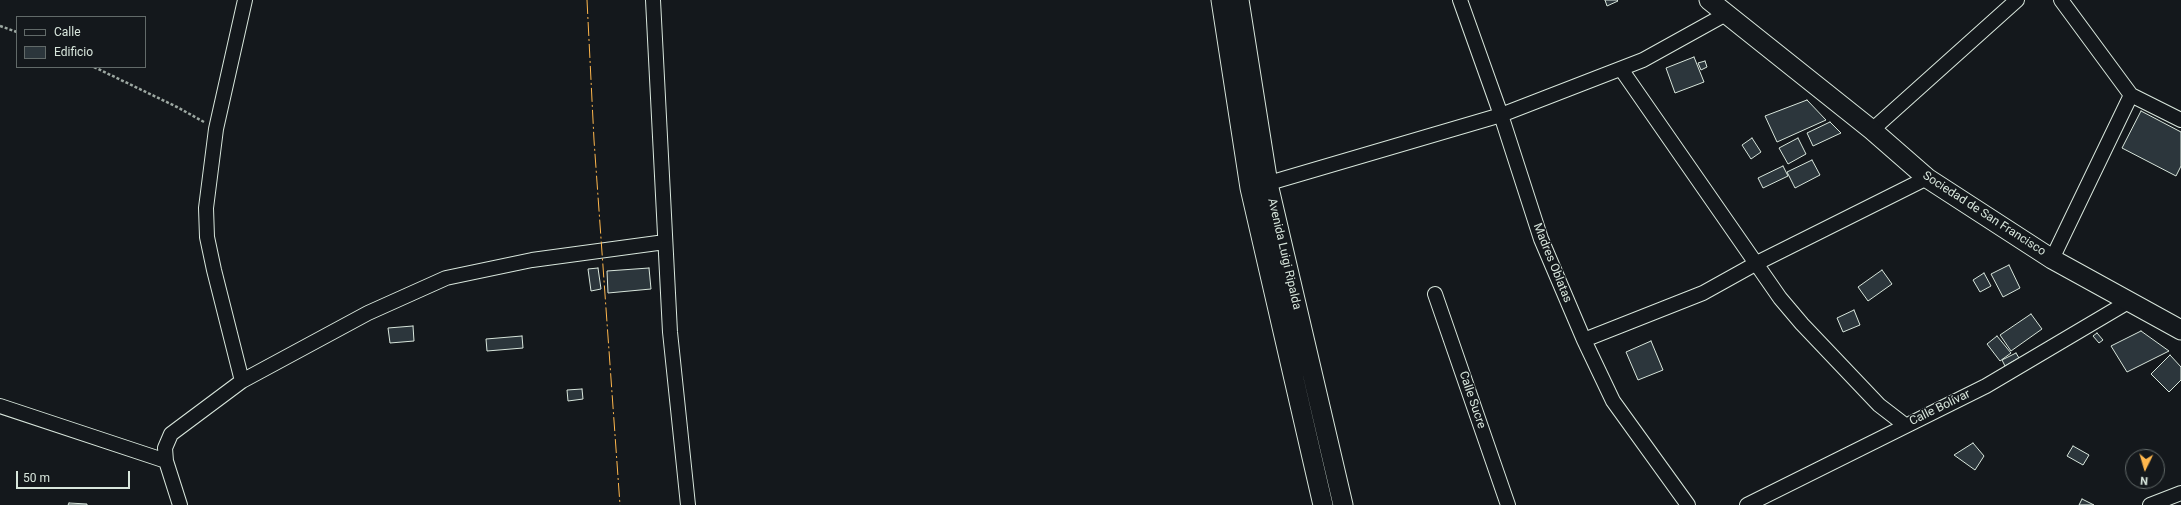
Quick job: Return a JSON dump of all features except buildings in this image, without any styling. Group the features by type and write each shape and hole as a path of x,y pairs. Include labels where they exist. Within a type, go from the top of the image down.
{"street":[{"path":"242,381 214,270 208,237 206,208 216,130 245,0"},
{"path":"653,0 670,332 688,505"},
{"name":"Avenida Luigi Ripalda","path":"1221,0 1250,188 1323,505"},
{"name":"Avenida Luigi Ripalda","path":"1239,0 1268,184 1343,505"},
{"name":"Madres Oblatas","path":"1460,0 1501,115 1541,239 1584,340 1613,400 1688,505"},
{"name":"Sociedad de San Francisco","path":"1709,0 1872,130 1927,178 2052,259 2181,330"},
{"path":"1872,130 2017,0"},
{"path":"2061,0 2131,95 2181,120"},
{"path":"1250,188 1501,115 1643,60 1726,14"},
{"path":"1621,68 1780,298 1802,324 1879,405 1906,425"},
{"path":"2052,259 2131,95"},
{"path":"1584,340 1703,293 1927,178"},
{"path":"180,505 166,461 165,448 171,434 242,381 368,313 446,278 532,260 666,242"},
{"name":"Calle Sucre","path":"1435,294 1508,505"},
{"name":"Calle Bolívar","path":"1747,505 1986,386 2128,302"},
{"path":"0,406 166,461"},
{"path":"2150,505 2181,493"}],"path":[{"path":"0,26 16,32"},
{"path":"96,68 177,106 216,130"}],"power":[{"path":"587,0 594,140 620,505"}]}
